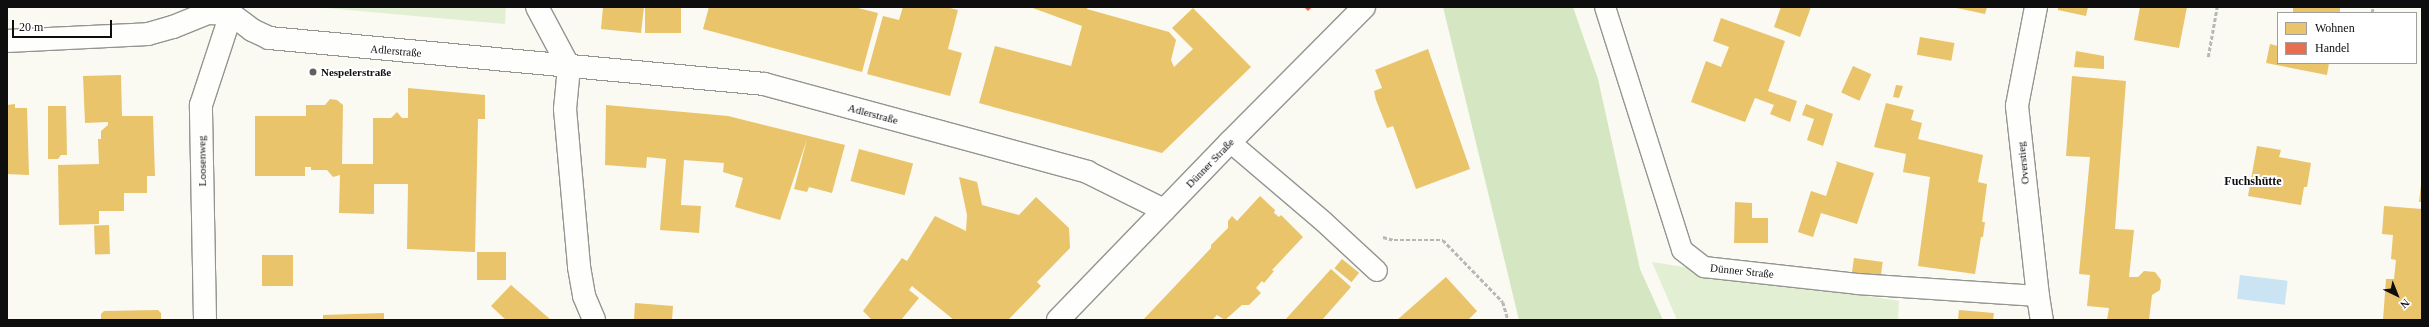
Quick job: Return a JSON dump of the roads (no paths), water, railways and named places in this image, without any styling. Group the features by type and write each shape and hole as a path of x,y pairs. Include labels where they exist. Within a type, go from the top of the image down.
{"street":[{"path":"537,7 569,67 565,109 579,267 584,296 594,320"},
{"name":"Dünner Straße","path":"1058,320 1230,142 1364,7"},
{"name":"Overstieg","path":"2036,7 2017,106 2042,320"},
{"path":"7,41 148,34 173,27 208,13 229,11"},
{"name":"Adlerstraße","path":"229,11 252,30 269,38 764,84 1087,172 1164,210"},
{"name":"Loosenweg","path":"205,320 201,105 229,11"}],"lane":[{"name":"Dünner Straße","path":"1605,7 1682,250 1704,267 1857,284 2038,296"},
{"path":"1230,142 1324,222 1377,271"}],"water":[{"path":"2240,275 2288,281 2285,305 2237,299"}],"place":[{"name":"Nespelerstraße","path":"313,72"}],"district":[{"name":"Fuchshütte","path":"2253,182"}]}
